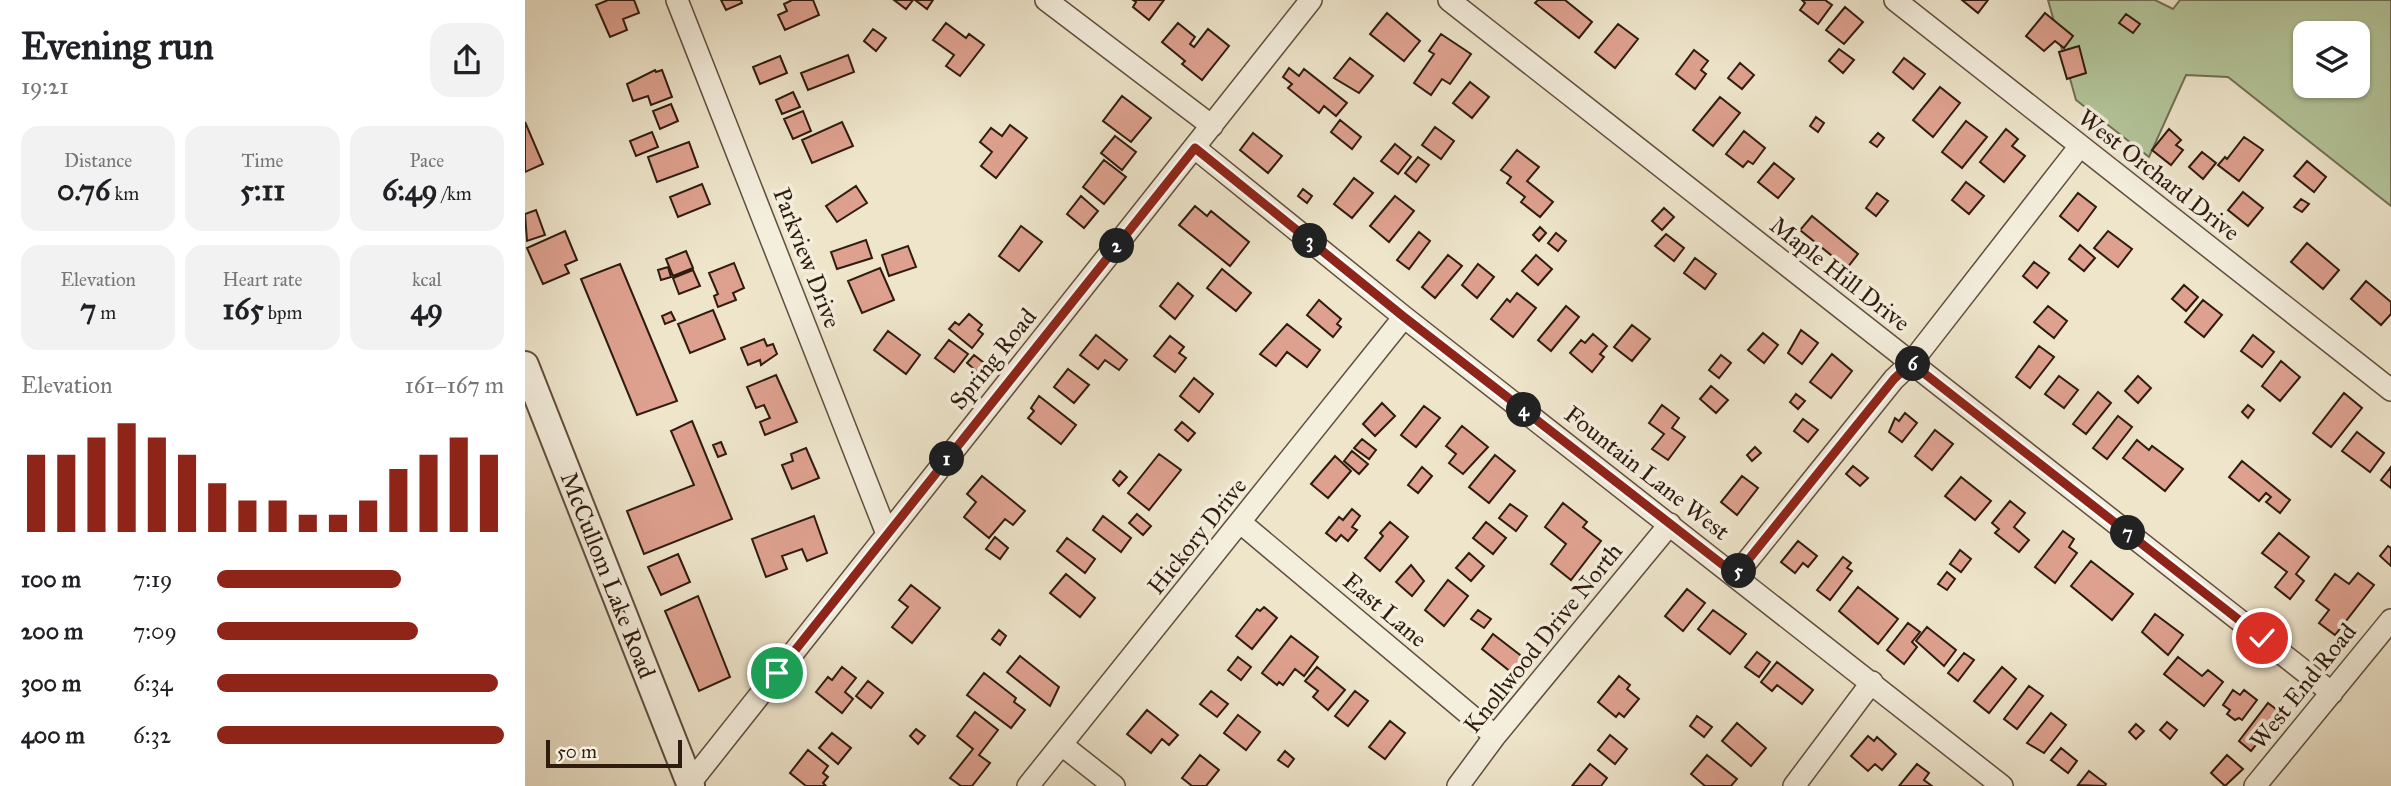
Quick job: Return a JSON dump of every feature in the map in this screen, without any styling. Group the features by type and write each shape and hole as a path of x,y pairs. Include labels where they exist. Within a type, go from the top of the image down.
{"street":[{"name":"Parkview Drive","path":"677,0 887,534"},
{"path":"1046,0 1212,126"},
{"name":"Spring Road","path":"690,784 1311,0"},
{"name":"Maple Hill Drive","path":"1449,0 2332,693"},
{"name":"West Orchard Drive","path":"1895,0 2391,390"},
{"path":"1736,575 1894,379 1911,363 2080,146"},
{"name":"Fountain Lane West","path":"1195,148 1404,317 1872,681 2002,786"},
{"name":"Hickory Drive","path":"1028,786 1404,317"},
{"name":"McCullom Lake Road","path":"525,365 690,784"},
{"name":"East Lane","path":"1241,523 1495,736"},
{"name":"Knollwood Drive North","path":"1458,786 1495,736 1670,524"},
{"name":"West End Road","path":"2255,786 2391,620"},
{"path":"1794,786 1872,681"},
{"path":"1062,745 1114,786"}],"green space":[{"path":"2048,0 2155,0 2173,9 2180,0 2391,0 2391,206 2228,77 2186,75 2149,157 2076,100"}],"building":[{"path":"608,0 634,0 639,13 623,19 627,30 610,37 596,5"},
{"path":"721,0 741,0 742,3 726,10"},
{"path":"792,0 813,0 819,15 785,30 778,15 787,11 784,4"},
{"path":"894,0 913,0 906,9"},
{"path":"915,0 933,0 927,9"},
{"path":"1133,0 1164,0 1149,20 1133,7 1136,2"},
{"path":"1538,0 1565,0 1592,22 1579,38 1535,3"},
{"path":"1802,0 1825,0 1832,5 1818,24 1800,10 1805,3"},
{"path":"1962,0 1988,0 1978,13"},
{"path":"1845,7 1863,22 1844,44 1826,30"},
{"path":"1387,13 1420,41 1404,61 1370,34"},
{"path":"2045,13 2073,36 2064,48 2055,41 2044,51 2026,36"},
{"path":"2126,14 2140,24 2133,33 2119,23"},
{"path":"946,23 966,38 969,34 984,45 960,76 946,66 954,55 933,40"},
{"path":"1178,23 1195,37 1190,44 1194,47 1208,29 1229,46 1202,80 1182,64 1185,61 1162,42"},
{"path":"1618,24 1638,39 1615,68 1595,52"},
{"path":"873,29 886,38 876,51 864,41"},
{"path":"1441,34 1471,54 1450,84 1442,79 1431,95 1414,83 1434,54 1429,51"},
{"path":"2079,46 2086,73 2067,79 2059,52"},
{"path":"1839,49 1854,60 1843,73 1829,61"},
{"path":"1694,50 1708,61 1701,70 1706,74 1695,89 1676,74"},
{"path":"848,55 854,72 808,90 801,73"},
{"path":"780,56 787,73 760,84 753,67"},
{"path":"1350,58 1373,76 1359,93 1334,78"},
{"path":"1904,58 1925,74 1913,89 1893,72"},
{"path":"1740,63 1754,75 1742,89 1728,78"},
{"path":"1289,68 1299,76 1304,69 1347,103 1336,116 1324,106 1319,113 1288,88 1292,84 1283,77"},
{"path":"655,70 662,70 672,97 651,105 648,96 633,101 627,84"},
{"path":"1470,82 1489,97 1472,118 1453,103"},
{"path":"1940,87 1960,103 1933,137 1913,120"},
{"path":"793,92 800,107 782,114 776,100"},
{"path":"1122,96 1151,118 1131,142 1103,121"},
{"path":"1720,97 1740,113 1713,146 1693,130"},
{"path":"671,104 678,121 660,129 653,111"},
{"path":"803,111 811,131 793,139 784,119"},
{"path":"1816,117 1824,123 1818,132 1810,126"},
{"path":"1340,120 1361,137 1352,149 1331,132"},
{"path":"1966,121 1987,137 1962,168 1942,152"},
{"path":"525,122 543,164 525,172"},
{"path":"842,122 853,146 812,163 802,140"},
{"path":"1010,125 1027,138 996,178 981,166 992,152 980,142 991,128 1002,136"},
{"path":"1435,127 1454,141 1441,159 1422,145"},
{"path":"2006,129 2018,139 2012,146 2025,156 2004,182 1980,162"},
{"path":"2169,129 2181,140 2176,145 2183,150 2171,165 2152,150"},
{"path":"1744,131 1765,148 1753,164 1748,161 1743,167 1726,154"},
{"path":"652,132 658,147 636,156 630,141"},
{"path":"1253,133 1282,156 1268,173 1240,150"},
{"path":"1878,133 1884,138 1877,147 1870,142"},
{"path":"1115,136 1136,152 1122,170 1101,153"},
{"path":"2244,137 2263,150 2239,181 2218,165 2225,157 2227,159"},
{"path":"689,142 698,167 657,182 648,157"},
{"path":"1395,144 1411,157 1398,174 1381,161"},
{"path":"1517,150 1539,167 1527,181 1553,202 1540,217 1521,202 1525,197 1507,183 1511,177 1501,170"},
{"path":"2202,152 2216,163 2203,179 2189,167"},
{"path":"1418,157 1429,165 1416,182 1405,173"},
{"path":"1104,160 1126,177 1104,204 1083,187"},
{"path":"2307,161 2326,177 2314,192 2294,176"},
{"path":"1774,163 1794,179 1778,198 1758,182"},
{"path":"1354,178 1373,193 1352,218 1334,204"},
{"path":"1966,182 1984,196 1969,214 1952,200"},
{"path":"702,184 710,204 678,217 670,197"},
{"path":"856,186 867,203 837,222 826,206"},
{"path":"1303,189 1312,196 1307,203 1298,196"},
{"path":"2243,192 2263,208 2248,226 2228,210"},
{"path":"1877,193 1888,201 1876,216 1866,208"},
{"path":"2078,193 2096,207 2078,231 2060,216"},
{"path":"1081,196 1098,211 1084,228 1067,214"},
{"path":"1395,196 1414,211 1389,242 1370,226"},
{"path":"2301,199 2309,204 2302,212 2294,207"},
{"path":"1195,206 1207,216 1211,211 1249,242 1230,266 1179,225"},
{"path":"1664,208 1674,217 1662,230 1652,221"},
{"path":"536,210 545,235 527,241 525,214"},
{"path":"1812,216 1858,254 1847,268 1800,230"},
{"path":"1021,226 1042,242 1019,271 999,256"},
{"path":"1540,227 1546,233 1539,241 1533,235"},
{"path":"565,231 577,260 565,265 569,273 543,284 527,248"},
{"path":"2108,231 2132,249 2118,267 2094,248"},
{"path":"1419,232 1430,241 1409,269 1397,260"},
{"path":"1556,233 1566,241 1558,251 1548,243"},
{"path":"1666,234 1684,248 1674,261 1655,246"},
{"path":"866,240 872,258 837,269 831,252"},
{"path":"2307,243 2339,270 2323,289 2291,262"},
{"path":"2080,245 2095,258 2084,271 2069,259"},
{"path":"908,246 916,267 889,276 882,255"},
{"path":"686,251 693,268 673,276 666,259"},
{"path":"1448,255 1462,266 1435,298 1422,287"},
{"path":"1536,255 1552,269 1538,285 1522,271"},
{"path":"1695,258 1716,274 1705,289 1684,273"},
{"path":"2034,262 2049,273 2037,288 2023,276"},
{"path":"734,263 744,288 733,293 736,300 718,307 714,296 718,294 709,273"},
{"path":"620,264 677,401 637,415 581,279"},
{"path":"1478,264 1494,277 1477,298 1462,285"},
{"path":"668,267 671,277 661,280 658,270"},
{"path":"880,268 894,300 862,313 848,281"},
{"path":"1222,269 1251,293 1236,311 1207,288"},
{"path":"693,270 700,286 679,294 673,278"},
{"path":"2366,281 2391,302 2391,314 2381,325 2351,299"},
{"path":"1178,283 1193,296 1175,319 1160,306"},
{"path":"2184,285 2198,297 2186,311 2172,299"},
{"path":"1517,293 1536,308 1513,337 1491,319 1507,299 1510,302"},
{"path":"1319,300 1341,319 1337,324 1341,327 1333,337 1307,315"},
{"path":"2203,300 2222,315 2204,337 2185,322"},
{"path":"1566,306 1579,317 1551,351 1538,340"},
{"path":"2048,306 2067,321 2054,338 2034,322"},
{"path":"713,310 725,339 690,353 678,324"},
{"path":"671,312 675,320 665,324 662,316"},
{"path":"969,314 982,325 978,330 983,334 972,348 949,329 955,322 959,325"},
{"path":"1287,324 1320,350 1307,367 1287,352 1276,366 1260,354"},
{"path":"1632,325 1650,339 1632,361 1614,347"},
{"path":"1801,330 1818,343 1802,364 1788,353"},
{"path":"888,331 920,355 906,374 874,350"},
{"path":"1763,333 1778,345 1764,363 1748,350"},
{"path":"1593,334 1607,346 1600,354 1604,357 1592,372 1570,353 1581,340 1585,343"},
{"path":"1096,335 1127,360 1119,370 1105,360 1098,369 1080,355"},
{"path":"2253,335 2274,352 2262,367 2241,351"},
{"path":"1170,336 1184,347 1179,353 1186,358 1175,372 1154,356"},
{"path":"764,339 767,346 773,344 777,354 761,365 760,360 748,365 741,348"},
{"path":"949,340 968,354 954,372 935,358"},
{"path":"2039,346 2054,357 2030,388 2016,377"},
{"path":"1832,354 1852,371 1831,398 1810,382"},
{"path":"974,355 988,366 981,375 967,363"},
{"path":"1721,355 1731,363 1719,378 1709,370"},
{"path":"2281,361 2300,377 2280,401 2262,386"},
{"path":"1068,369 1089,385 1074,403 1054,387"},
{"path":"776,375 797,422 765,435 760,422 770,418 764,405 756,408 747,387"},
{"path":"2059,376 2078,390 2064,408 2045,394"},
{"path":"2138,376 2151,388 2138,403 2125,391"},
{"path":"1194,378 1213,394 1199,412 1180,396"},
{"path":"1711,386 1728,400 1716,413 1700,399"},
{"path":"2098,392 2111,403 2086,434 2073,424"},
{"path":"2344,393 2362,408 2331,447 2313,433"},
{"path":"1796,394 1805,401 1798,409 1790,402"},
{"path":"1039,396 1076,425 1061,444 1028,418 1034,411 1031,408"},
{"path":"1382,403 1395,416 1375,436 1363,424"},
{"path":"1662,405 1679,418 1672,428 1685,437 1668,460 1652,449 1664,434 1649,423"},
{"path":"2248,405 2254,410 2248,418 2242,412"},
{"path":"1424,406 1440,418 1416,447 1401,435"},
{"path":"1905,413 1917,423 1902,442 1889,432 1895,418 1899,421"},
{"path":"2118,416 2132,427 2107,459 2093,448"},
{"path":"1803,419 1818,430 1808,442 1794,431"},
{"path":"692,421 732,519 644,554 627,511 694,485 671,431"},
{"path":"1182,422 1195,433 1188,441 1175,430"},
{"path":"1462,426 1488,447 1463,474 1449,463 1456,454 1446,446"},
{"path":"1935,430 1953,444 1932,470 1915,456"},
{"path":"2357,432 2384,453 2370,472 2342,451"},
{"path":"1362,439 1376,450 1369,459 1354,448"},
{"path":"2137,440 2149,450 2152,446 2183,469 2165,491 2123,458"},
{"path":"721,442 726,454 718,457 713,445"},
{"path":"1755,447 1761,453 1752,461 1747,455"},
{"path":"806,448 819,478 792,489 782,465 793,461 791,454"},
{"path":"1352,451 1368,464 1359,474 1344,461"},
{"path":"1159,454 1181,470 1149,510 1128,493"},
{"path":"1495,455 1515,471 1489,503 1469,487"},
{"path":"1335,456 1351,471 1328,498 1311,484"},
{"path":"2242,461 2290,500 2280,513 2266,502 2271,497 2266,493 2259,501 2229,477"},
{"path":"1853,466 1868,478 1860,486 1846,474"},
{"path":"1422,467 1432,476 1418,493 1408,485"},
{"path":"2391,467 2391,488 2381,480"},
{"path":"1120,471 1127,477 1119,486 1113,480"},
{"path":"982,476 1025,511 1013,525 1005,519 989,538 964,517 976,502 967,494"},
{"path":"1742,476 1758,488 1737,515 1721,502"},
{"path":"1961,477 1991,501 1975,520 1945,496"},
{"path":"2010,501 2025,513 2014,527 2029,540 2019,552 1995,533 1999,529 1992,523"},
{"path":"1563,503 1587,522 1583,527 1601,541 1571,580 1551,564 1566,544 1545,527"},
{"path":"1510,504 1527,516 1516,531 1499,518"},
{"path":"1352,509 1360,516 1352,527 1357,530 1348,541 1341,535 1336,541 1326,533 1339,517 1343,520"},
{"path":"1137,514 1151,526 1143,535 1129,523"},
{"path":"814,516 827,553 807,561 802,549 782,556 787,569 766,577 752,539"},
{"path":"1103,516 1131,538 1121,552 1093,530"},
{"path":"1390,522 1408,537 1380,571 1365,558 1383,536 1380,533"},
{"path":"1486,522 1506,538 1493,554 1473,538"},
{"path":"2063,531 2074,539 2069,547 2077,553 2055,583 2035,567"},
{"path":"2279,533 2309,557 2296,574 2304,581 2290,599 2275,587 2287,572 2262,553"},
{"path":"995,537 1008,548 1000,559 986,549"},
{"path":"1067,538 1095,559 1085,573 1057,551"},
{"path":"1798,541 1817,556 1808,567 1803,563 1795,573 1781,562"},
{"path":"2388,546 2391,548 2391,566 2380,556"},
{"path":"1960,550 1971,559 1961,572 1950,564"},
{"path":"1469,553 1484,566 1471,581 1456,568"},
{"path":"678,554 690,582 661,595 648,567"},
{"path":"1843,557 1851,563 1847,568 1852,571 1830,600 1817,590"},
{"path":"2091,561 2133,594 2112,620 2071,586"},
{"path":"1411,565 1424,581 1412,596 1396,582"},
{"path":"1947,572 1955,579 1947,590 1938,584"},
{"path":"2358,573 2374,585 2335,635 2319,623 2329,610 2316,600 2335,574 2349,584"},
{"path":"1066,574 1095,598 1080,617 1050,593"},
{"path":"1448,580 1468,596 1444,626 1425,610"},
{"path":"911,585 940,608 912,643 892,627 908,607 899,600"},
{"path":"1858,587 1898,619 1878,644 1839,611"},
{"path":"1687,589 1705,603 1683,631 1665,616"},
{"path":"698,596 730,677 699,691 665,611"},
{"path":"1264,607 1277,618 1252,649 1236,636 1257,609 1260,611"},
{"path":"1478,610 1491,619 1484,628 1471,619"},
{"path":"1713,610 1746,634 1730,654 1698,629"},
{"path":"2155,614 2183,635 2168,655 2142,632"},
{"path":"1908,623 1920,632 1912,642 1917,647 1904,664 1887,650"},
{"path":"1927,627 1956,650 1944,666 1916,641"},
{"path":"999,630 1006,636 1000,645 992,639"},
{"path":"1493,634 1528,661 1516,676 1482,649"},
{"path":"1291,636 1318,657 1304,676 1295,669 1283,685 1279,682 1277,685 1262,673"},
{"path":"1757,652 1770,662 1759,677 1745,667"},
{"path":"1964,653 1974,660 1958,681 1948,673"},
{"path":"1020,656 1059,687 1050,706 1007,672"},
{"path":"1238,657 1251,667 1241,680 1228,670"},
{"path":"2178,657 2202,676 2208,670 2223,682 2204,706 2164,674"},
{"path":"1777,662 1813,690 1802,704 1777,685 1772,691 1761,682"},
{"path":"842,667 856,678 845,692 853,699 842,713 816,692 828,677 832,680"},
{"path":"1317,667 1345,690 1328,710 1313,697 1318,691 1305,681"},
{"path":"2002,667 2016,679 1989,713 1974,701"},
{"path":"984,673 1016,698 1014,702 1025,710 1011,728 967,695"},
{"path":"1619,676 1630,685 1627,689 1639,699 1624,717 1619,713 1616,717 1598,702"},
{"path":"868,681 883,693 871,708 856,696"},
{"path":"2029,686 2043,696 2017,729 2004,719"},
{"path":"2233,690 2240,695 2244,690 2257,700 2242,720 2235,720 2227,714 2230,710 2223,705"},
{"path":"1211,691 1228,704 1217,717 1200,704"},
{"path":"1355,691 1368,701 1348,726 1335,716"},
{"path":"2268,703 2285,716 2267,739 2263,736 2251,751 2239,741"},
{"path":"1147,710 1178,735 1169,745 1162,739 1151,753 1127,734"},
{"path":"975,712 998,730 979,755 990,763 972,786 961,786 950,778 973,749 957,736"},
{"path":"2051,713 2066,725 2044,753 2027,743"},
{"path":"1238,715 1260,732 1246,750 1224,733"},
{"path":"1697,716 1712,727 1704,737 1690,726"},
{"path":"1390,721 1405,733 1385,759 1369,747"},
{"path":"2167,722 2177,730 2170,739 2160,730"},
{"path":"1737,723 1766,748 1751,766 1722,741"},
{"path":"2136,724 2144,731 2136,739 2129,732"},
{"path":"916,729 925,736 918,744 910,736"},
{"path":"832,733 851,748 838,764 819,748"},
{"path":"1610,735 1627,749 1615,764 1598,750"},
{"path":"1868,736 1874,741 1877,737 1896,754 1882,770 1875,764 1868,771 1851,756"},
{"path":"2061,748 2077,761 2068,773 2051,760"},
{"path":"808,750 828,766 823,773 828,777 823,783 826,786 806,786 790,773"},
{"path":"1285,751 1294,759 1288,767 1278,760"},
{"path":"1200,755 1219,770 1206,786 1192,786 1182,778"},
{"path":"1707,755 1737,779 1731,786 1705,786 1691,774"},
{"path":"2227,755 2243,769 2225,786 2211,773"},
{"path":"1590,764 1607,778 1601,786 1572,786"},
{"path":"1917,764 1929,773 1924,780 1932,786 1899,786"},
{"path":"2089,771 2106,784 2105,786 2078,785"}],"route":[{"path":"777,673 1195,148 1404,317 1736,575 1894,379 1911,363 2262,638"}]}
